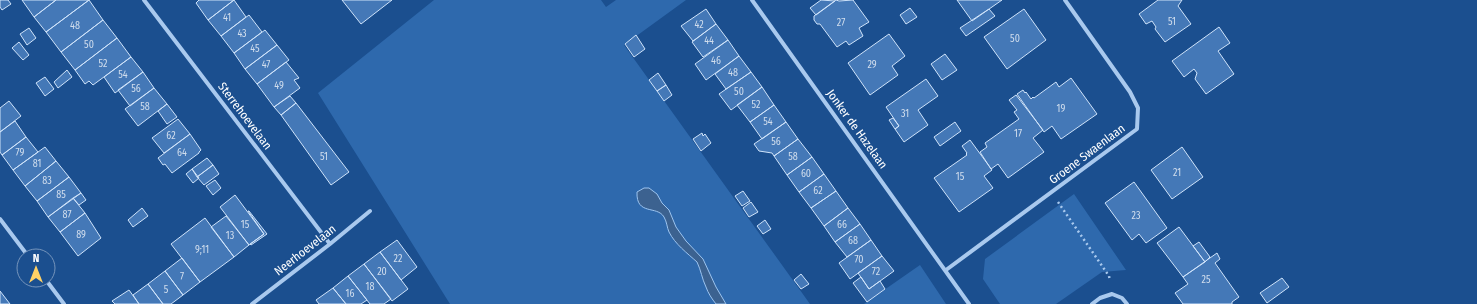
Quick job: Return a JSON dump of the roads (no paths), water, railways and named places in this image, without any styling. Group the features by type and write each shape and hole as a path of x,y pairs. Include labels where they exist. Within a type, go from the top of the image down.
{"street":[{"name":"Sterrehoevelaan","path":"144,0 330,244"},
{"name":"Jonker de Hazelaan","path":"752,0 970,304"},
{"name":"Groene Swaenlaan","path":"946,270 1137,129 1138,108 1130,92 1065,0"},
{"name":"Neerhoevelaan","path":"252,304 370,211"},
{"path":"0,219 22,248"},
{"path":"52,288 64,304"},
{"path":"1092,304 1100,298 1112,294 1122,298 1126,304"}]}
